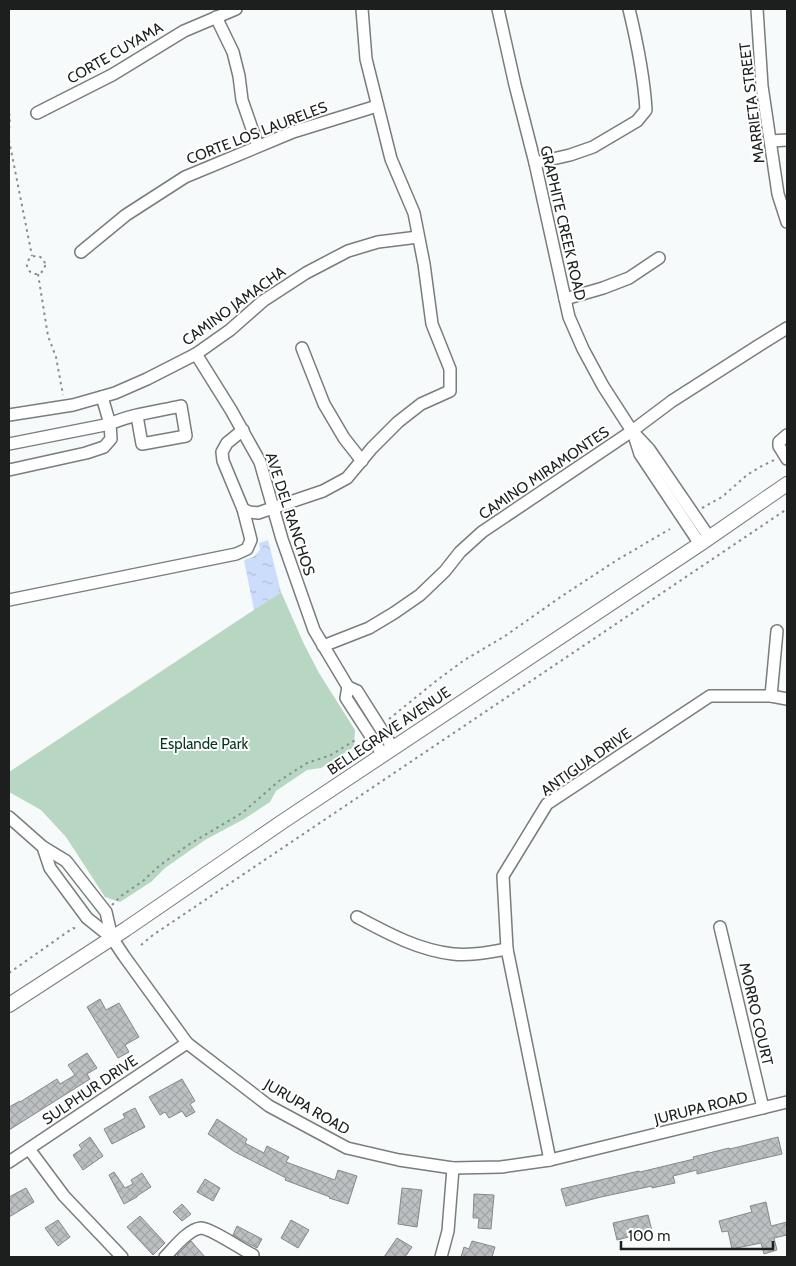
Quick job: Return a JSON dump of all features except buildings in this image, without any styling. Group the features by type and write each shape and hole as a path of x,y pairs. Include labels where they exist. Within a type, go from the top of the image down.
{"main road":[{"name":"BELLEGRAVE AVENUE","path":"9,1005 112,938 787,484"}],"street":[{"name":"CORTE CUYAMA","path":"37,113 112,75 184,32 236,9"},
{"path":"243,509 258,513 323,491 347,478 372,448 405,416 420,404 450,391 450,369 432,324 424,264 414,213 391,160 366,59 362,9"},
{"name":"GRAPHITE CREEK ROAD","path":"498,9 569,317 602,386 632,431 649,449 704,541"},
{"path":"535,163 570,155 593,147 637,121 646,110 638,46 630,9"},
{"name":"MARRIETA STREET","path":"757,9 762,86 778,194 787,222"},
{"path":"216,17 233,52 242,100 258,146"},
{"name":"CORTE LOS LAURELES","path":"81,252 126,215 185,177 293,132 377,106"},
{"path":"771,141 787,140"},
{"name":"CAMINO JAMACHA","path":"9,415 73,405 115,393 196,354 230,330 263,301 306,273 348,251 378,242 418,237"},
{"path":"565,299 629,278 659,258"},
{"name":"CAMINO MIRAMONTES","path":"324,646 369,628 420,595 445,571 460,552 482,532 672,402 787,328"},
{"path":"302,348 324,404 344,438 362,461"},
{"name":"AVE DEL RANCHOS","path":"196,354 243,430 260,462 282,539 307,611 314,630 348,687 346,698 388,752"},
{"path":"9,470 86,454 104,447 111,439 110,424 102,397"},
{"path":"9,444 110,424 119,420 181,406 186,436 142,444 137,416"},
{"path":"9,600 236,554 247,549 252,540 243,509 223,461 222,452 227,444 243,430"},
{"path":"786,457 779,446 779,442 787,435"},
{"path":"771,696 777,631"},
{"name":"ANTIGUA DRIVE","path":"550,1160 507,949 503,876 548,804 710,696 771,696 787,699"},
{"path":"9,818 43,847 66,861 106,912 112,938"},
{"path":"43,847 50,868 88,918 112,938"},
{"path":"356,918 410,944 430,950 454,954 469,954 507,949"},
{"name":"MORRO COURT","path":"720,927 763,1108"},
{"name":"JURUPA ROAD","path":"112,938 187,1043 269,1106 347,1148 399,1160 453,1168 502,1167 550,1160 787,1102"},
{"name":"SULPHUR DRIVE","path":"9,1162 187,1043"},
{"path":"29,1149 64,1196 122,1257"},
{"path":"441,1257 448,1231 453,1168"},
{"path":"165,1257 185,1237 195,1230 202,1228 253,1255"}],"path":[{"path":"9,113 9,132"},
{"path":"9,140 32,256"},
{"path":"32,256 38,256 45,265 43,271 38,274 30,272 27,267 28,260 32,256"},
{"path":"38,274 48,336 56,357 63,395"},
{"path":"702,508 722,497 760,467 786,457"},
{"path":"141,945 244,873 787,509"},
{"path":"389,719 463,661 505,636 617,560 670,529"},
{"path":"111,906 120,896 143,881 188,845 242,813 279,781 307,763 331,755 357,739"},
{"path":"9,973 73,928 78,929"}],"green space":[{"name":"Esplande Park","path":"281,592 319,673 355,730 354,747 321,768 307,770 276,791 270,802 244,819 205,840 165,868 151,882 120,902 105,897 66,837 41,810 9,792 9,772"}],"water":[{"path":"268,540 281,592 254,610 244,560 253,557 260,550 259,543"}]}
